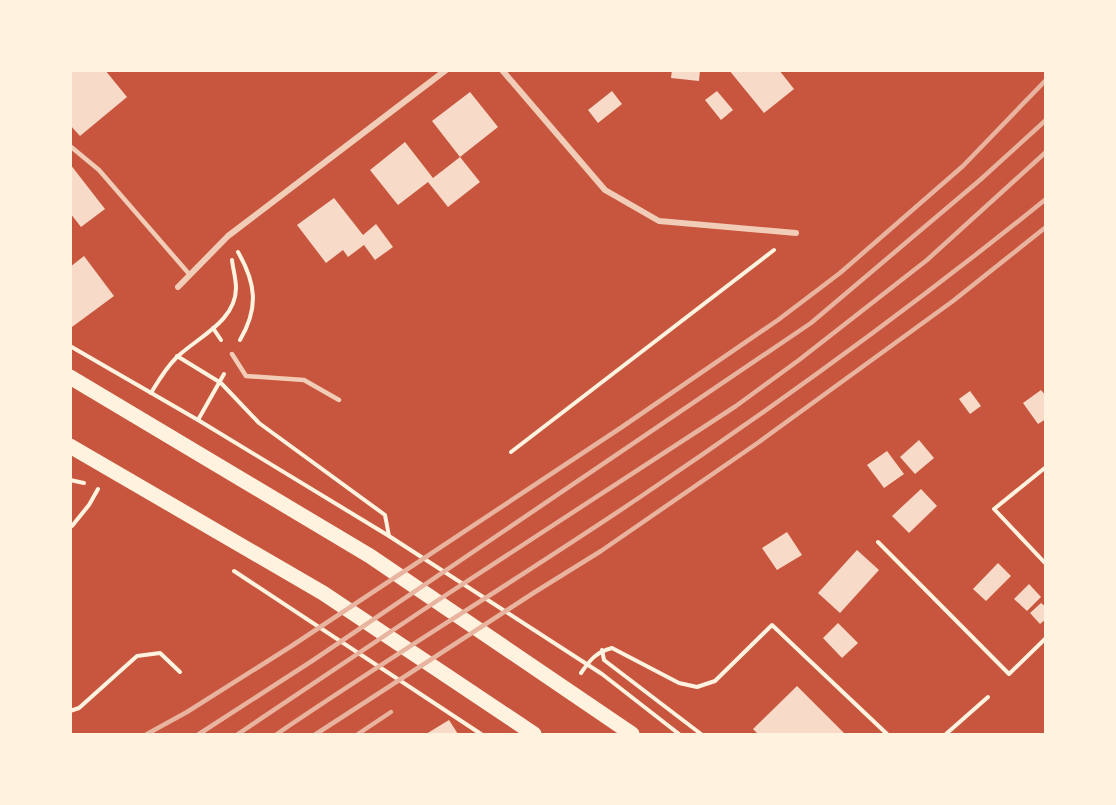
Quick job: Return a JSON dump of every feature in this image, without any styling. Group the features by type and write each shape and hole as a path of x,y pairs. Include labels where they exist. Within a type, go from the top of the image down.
{"main road":[{"path":"70,377 370,556 632,735"},
{"path":"70,446 323,593 534,735"}],"street":[{"path":"178,287 228,236 446,70"},
{"path":"502,70 605,190 660,221 796,233"}],"lane":[{"path":"70,146 99,170 190,274"},
{"path":"232,354 246,376 304,380 339,400"}],"path":[{"path":"511,452 796,233"},
{"path":"198,420 221,383 232,354 249,326 254,304 249,272 228,236"},
{"path":"163,373 177,356 213,328 230,309 236,290 228,236"},
{"path":"70,346 94,360"},
{"path":"177,356 221,383 259,423 385,515 389,536"},
{"path":"1046,467 994,509 1046,564"},
{"path":"70,475 105,495"},
{"path":"70,480 84,483"},
{"path":"70,525 72,526 89,505"},
{"path":"878,542 1009,674 1046,639"},
{"path":"232,570 481,735"},
{"path":"593,656 602,650 612,648 679,683 697,687 715,681 772,625 887,735"},
{"path":"602,650 604,660 701,735"},
{"path":"70,711 79,708 137,656 160,652 180,672"},
{"path":"602,674 679,735"},
{"path":"946,735 988,697"}],"building":[{"path":"70,70 105,70 127,97 80,136 70,125"},
{"path":"672,70 700,70 699,81 671,78"},
{"path":"729,70 779,70 794,89 764,113"},
{"path":"612,91 622,104 598,123 588,110"},
{"path":"717,91 733,110 721,120 705,100"},
{"path":"470,92 498,127 460,157 432,121"},
{"path":"405,142 433,178 460,157 480,182 448,207 428,182 398,205 370,170"},
{"path":"70,164 105,209 81,227 70,213"},
{"path":"334,198 363,235 376,224 393,247 375,260 364,245 348,257 343,250 326,263 297,225"},
{"path":"84,256 114,296 72,327 70,324 70,267"},
{"path":"1041,390 1046,396 1046,419 1038,424 1023,403"},
{"path":"970,391 981,406 970,414 959,399"},
{"path":"919,440 934,458 915,474 900,457"},
{"path":"887,451 904,474 884,488 867,465"},
{"path":"921,489 937,506 909,533 892,516"},
{"path":"787,532 802,555 777,570 762,548"},
{"path":"857,550 879,570 840,613 818,593"},
{"path":"998,563 1011,576 986,601 973,589"},
{"path":"1029,584 1041,597 1027,611 1014,599"},
{"path":"1041,603 1046,607 1046,619 1040,624 1030,613"},
{"path":"838,623 858,643 842,658 823,638"},
{"path":"797,686 845,734 758,734 753,729"},
{"path":"449,720 458,734 426,734"}],"railway":[{"path":"147,734 187,712 290,647 622,427 778,320 840,273 963,166 1046,80"},
{"path":"199,734 312,661 811,323 980,180 1046,120"},
{"path":"238,734 736,406 927,260 1046,152"},
{"path":"277,734 695,460 848,352 1046,199"},
{"path":"316,734 601,551 759,442 953,301 1046,227"},
{"path":"358,734 391,712"}]}
